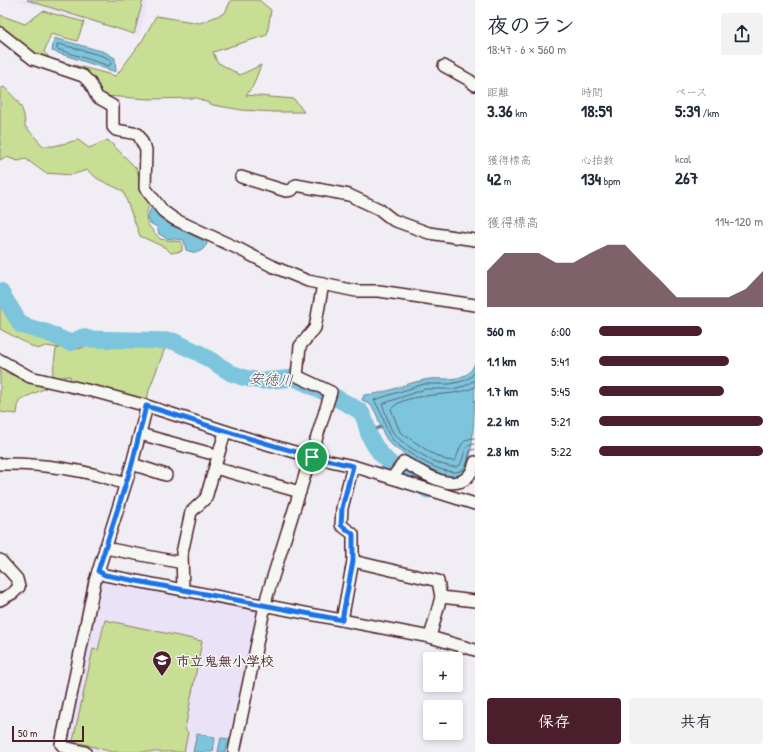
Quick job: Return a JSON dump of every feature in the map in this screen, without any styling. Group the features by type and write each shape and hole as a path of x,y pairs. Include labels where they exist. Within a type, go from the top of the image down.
{"street":[{"path":"0,33 33,59 83,76 90,83 97,97 113,106 113,127 116,130 138,134 146,150 145,188 163,211 174,219 291,275 356,291 379,291 475,304"},
{"path":"444,66 475,85"},
{"path":"240,177 286,191 292,190 296,184 348,195 379,209 393,220 429,233 475,240"},
{"path":"234,752 265,606 331,392 297,376 297,360 300,346 315,328 323,284"},
{"path":"0,360 30,377 100,393 146,406 225,432 312,457 353,466 474,501"},
{"path":"85,752 64,747 61,744 98,571 132,464 146,406"},
{"path":"183,590 182,553 191,512 206,498 225,432"},
{"path":"140,434 209,453"},
{"path":"392,478 404,462 447,483 459,482 466,479 474,468 475,462"},
{"path":"0,464 46,466 110,478 125,484"},
{"path":"132,464 166,475"},
{"path":"342,620 353,561 353,534 341,525 342,508 353,466"},
{"path":"215,468 300,492"},
{"path":"105,548 178,562"},
{"path":"0,560 17,579 19,587 13,593 0,600"},
{"path":"353,561 415,574 438,581 441,597 430,638"},
{"path":"98,571 105,575 430,638 475,650"},
{"path":"441,597 475,601"}],"shaded area":[{"path":"16,0 148,0 139,36"},
{"name":"市立鬼無小学校","path":"104,579 256,610 260,615 231,741 226,752 100,752 68,745 66,740 97,582"}],"green space":[{"path":"27,0 143,0 134,34"},
{"path":"231,0 259,0 271,10 267,35 213,52 217,62 240,75 261,65 253,86 246,95 294,99 304,112 242,110 213,105 197,98 149,99 104,96 96,85 61,64 53,72 22,59 9,48 0,34 0,15 25,24 43,11 84,22 77,41 51,34 44,52 51,59 116,76 142,41 156,16 200,23 225,13"},
{"path":"4,87 13,96 22,109 25,119 25,126 43,146 54,146 78,140 89,148 108,140 136,168 144,190 151,201 146,218 151,229 160,239 182,242 182,251 171,253 166,248 140,236 123,191 98,179 87,170 71,175 45,173 26,159 18,161 6,157 0,160 0,89"},
{"path":"0,290 3,290 19,312 29,319 85,341 82,347 64,349 82,348 90,341 167,343 149,390 147,401 71,382 70,376 52,378 56,349 59,348 46,346 37,349 0,329"},
{"path":"0,368 7,373 46,388 19,400 17,414 0,412"},
{"path":"105,620 202,641 185,729 188,733 184,752 112,752 73,741 93,649 98,650"}],"water":[{"path":"54,38 105,52 115,58 116,72 52,51"},
{"path":"152,207 173,226 204,241 206,239 207,244 201,251 193,252 186,250 184,240 166,238 159,234 157,227 150,223 147,216"},
{"path":"475,363 474,422 468,467 464,474 457,477 440,474 398,450 385,437 373,408 362,400 364,395 421,381 430,379 459,378 469,373"},
{"path":"197,734 215,737 213,752 193,752"},
{"path":"221,738 230,739 225,752 218,752"}],"waterway":[{"name":"安徳川","path":"0,291 21,325 48,333 70,343 83,337 89,339 173,341 199,353 231,373 245,378 261,381 295,378 360,411 364,417 371,439 382,455 396,468 428,490"},
{"path":"368,432 381,427"}],"place":[{"name":"市立鬼無小学校","path":"162,677"}],"route":[{"path":"146,406 312,457 353,466 342,508 341,525 353,534 353,561 342,620 105,575 98,571 132,464 146,406"}]}
